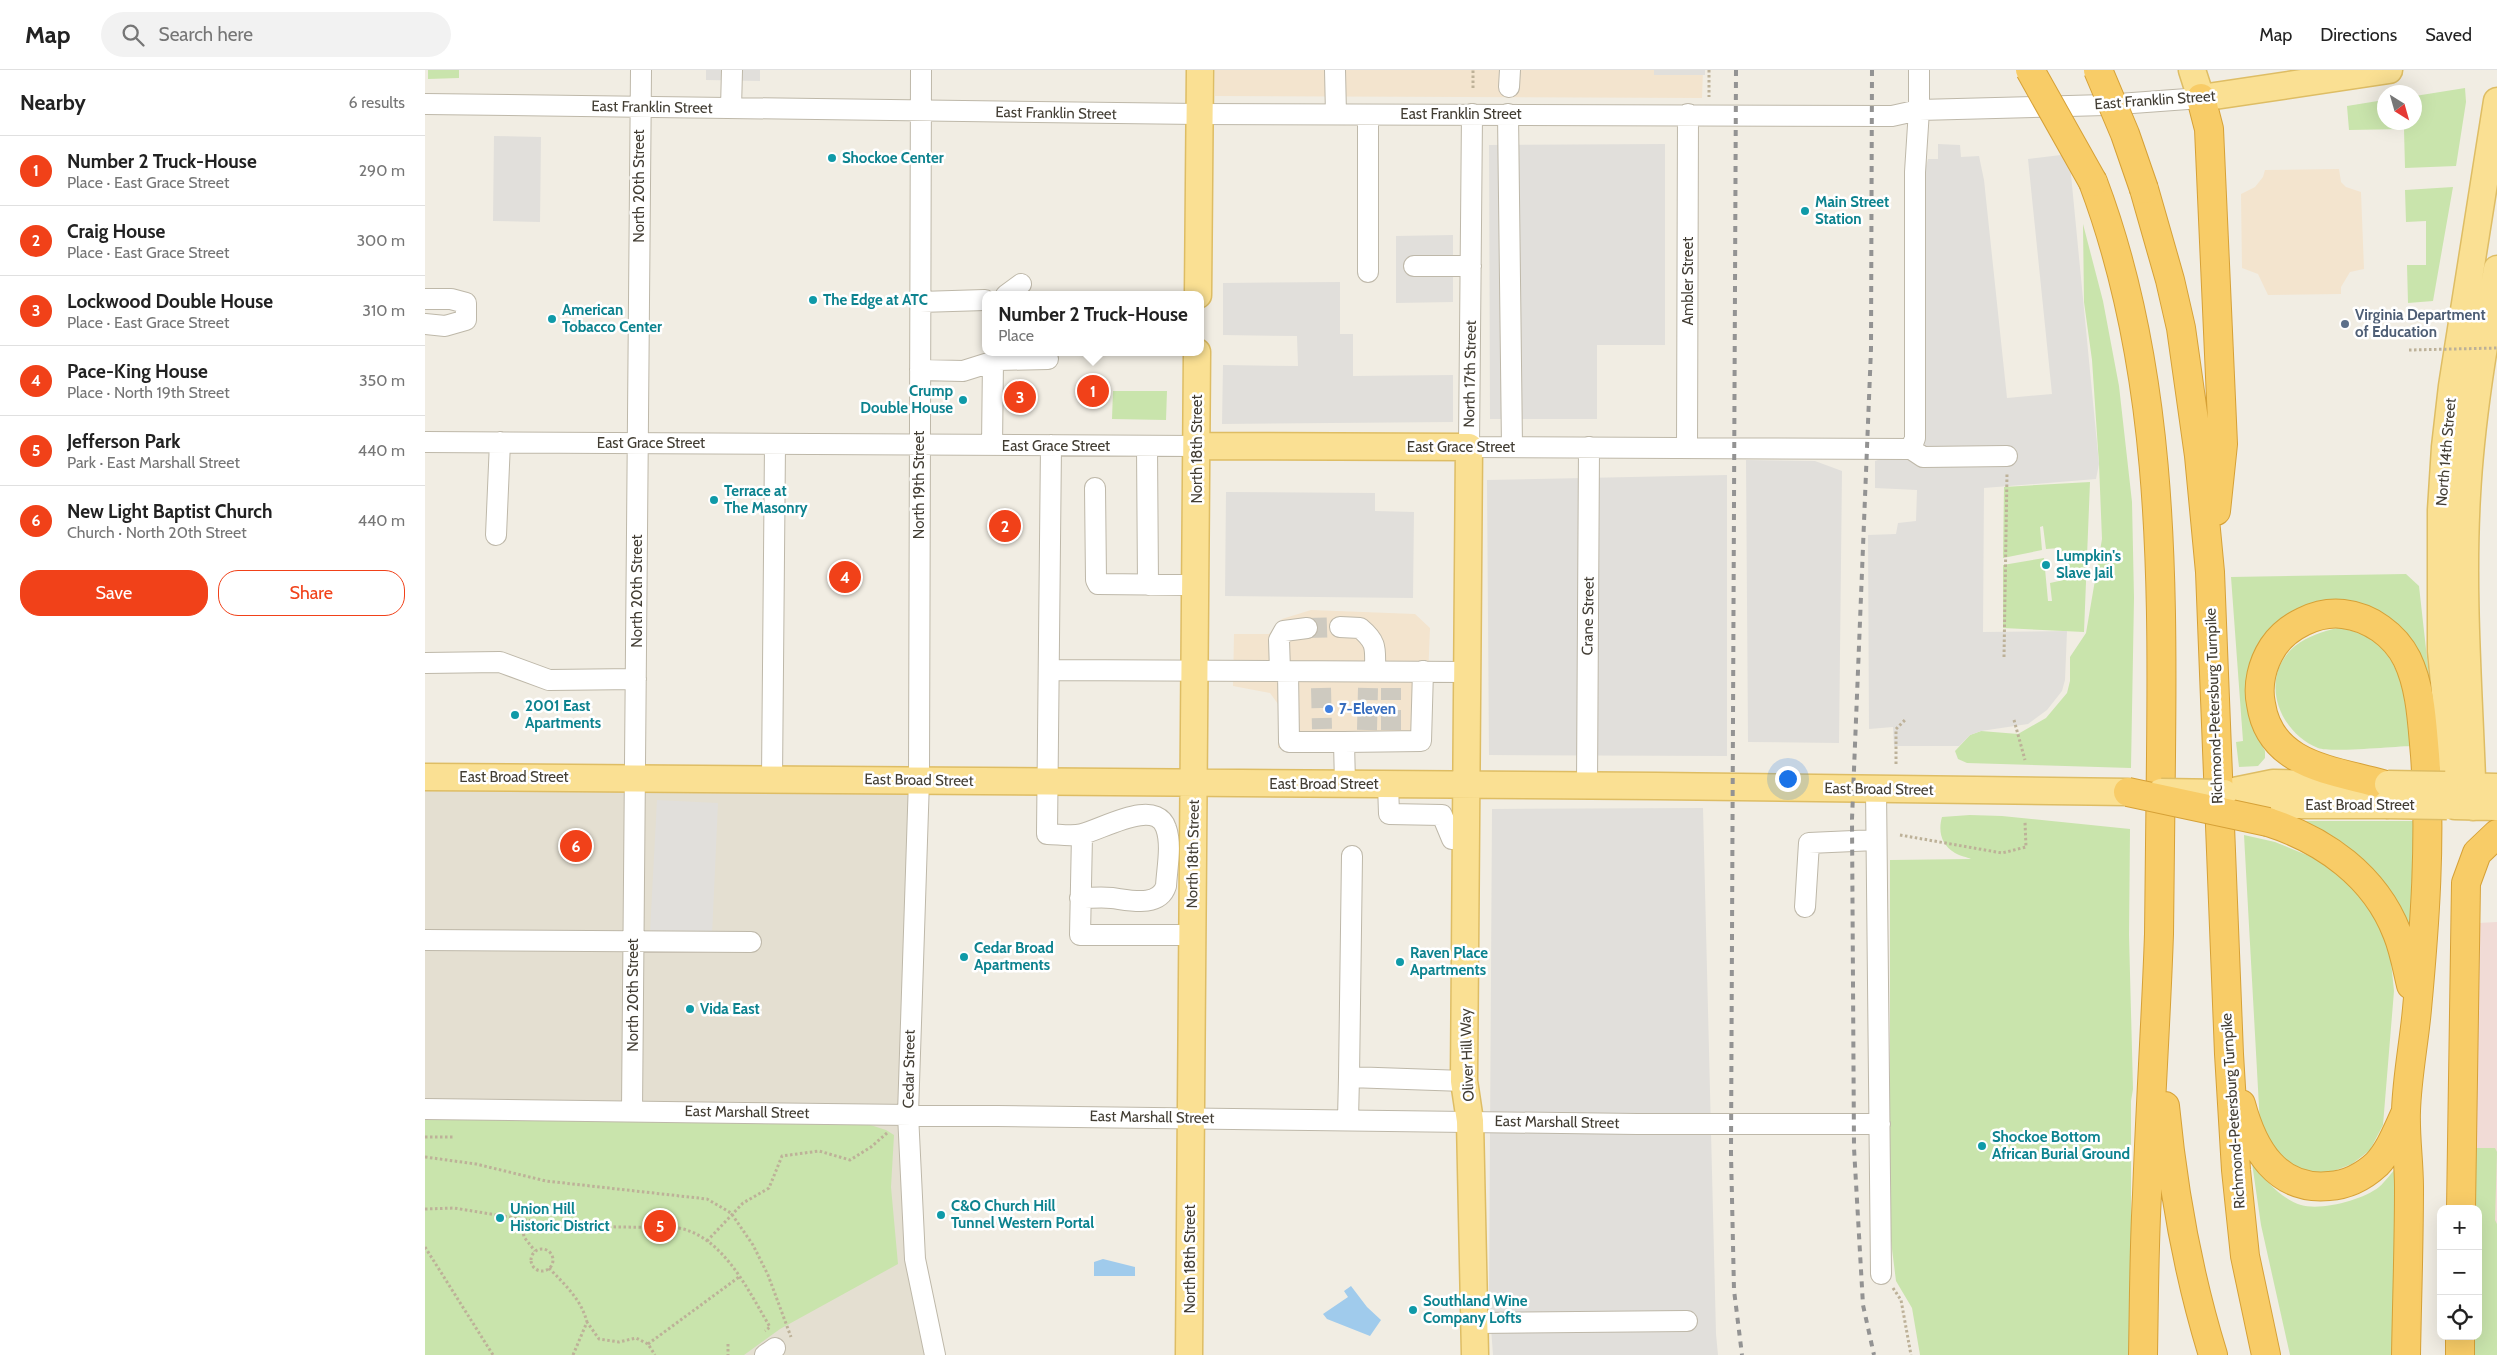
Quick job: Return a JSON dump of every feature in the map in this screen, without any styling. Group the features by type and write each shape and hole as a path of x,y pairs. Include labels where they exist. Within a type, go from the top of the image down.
{"highway":[{"path":"2030,70 2097,192"},
{"path":"2048,70 2097,192 2133,322 2144,378 2154,456 2161,607 2159,934 2163,1080 2170,1164 2185,1249 2213,1355"},
{"name":"Richmond-Petersburg Turnpike","path":"2098,70 2125,134 2144,189 2170,280 2182,336 2199,456 2210,572 2229,1054 2241,1230 2253,1298 2266,1355"},
{"path":"2201,98 2209,129 2223,444 2210,572"},
{"path":"2385,791 2300,760 2282,748 2269,730 2261,707 2261,678 2266,661 2274,646 2296,626 2311,618 2334,614 2355,616 2380,628 2401,650 2412,673 2423,726 2427,786 2425,900 2417,1010 2406,1110 2409,1185 2406,1355"},
{"path":"2121,792 2271,803 2290,829 2334,853 2349,865 2377,894 2398,934 2417,1010"},
{"path":"2461,1205 2466,883 2477,854 2497,834"},
{"path":"2143,1355 2146,1198 2159,934"},
{"path":"2229,1054 2243,1114 2258,1148 2277,1171 2301,1184 2321,1187 2334,1186 2359,1177 2369,1170 2385,1153 2406,1110"},
{"path":"2460,1340 2460,1355"}],"main road":[{"path":"1198,291 1198,114 1200,70"},
{"path":"2192,70 2201,98"},
{"name":"East Franklin Street","path":"2201,98 2389,70"},
{"name":"North 14th Street","path":"2468,796 2466,653 2445,447 2497,101"},
{"name":"North 14th Street","path":"2453,523 2470,447 2497,269"},
{"name":"North 18th Street","path":"1189,1355 1197,356"},
{"name":"East Grace Street","path":"1197,446 1469,447"},
{"name":"North 17th Street","path":"1467,785 1469,447"},
{"name":"East Broad Street","path":"425,777 772,778 1048,783 1587,785 2224,793 2271,803 2385,791 2468,796"},
{"name":"Oliver Hill Way","path":"1467,785 1464,1081 1470,1121 1475,1355"}],"street":[{"name":"North 20th Street","path":"632,1111 641,70"},
{"path":"731,108 732,70"},
{"name":"North 19th Street","path":"919,780 921,70"},
{"path":"1335,70 1335,114"},
{"path":"1911,450 1915,438 1915,172 1919,110 1919,70"},
{"path":"2089,70 2105,105"},
{"name":"East Franklin Street","path":"425,104 1198,114 1892,116 1919,110 2105,105 2201,98"},
{"path":"1368,114 1368,272"},
{"name":"North 17th Street","path":"1469,447 1472,114"},
{"path":"1508,114 1511,447"},
{"name":"Ambler Street","path":"1687,448 1688,114"},
{"path":"1414,266 1471,266"},
{"path":"425,299 451,299 466,303 465,320 445,326 425,324"},
{"path":"920,302 982,300"},
{"path":"2464,312 2490,313"},
{"path":"920,370 963,371 993,361 1048,359"},
{"path":"992,445 993,361"},
{"name":"East Grace Street","path":"425,442 1197,446"},
{"path":"497,535 500,442"},
{"path":"772,778 775,444"},
{"path":"1051,445 1047,834 1081,835 1145,814 1156,816 1166,825 1168,836 1166,886 1165,891 1157,898 1138,902 1113,898 1080,898"},
{"path":"1147,446 1148,585"},
{"name":"East Grace Street","path":"1469,447 1911,450 1923,457 2007,456"},
{"name":"Crane Street","path":"1587,785 1589,447"},
{"path":"1095,488 1096,580 1103,585 1196,585"},
{"path":"1340,627 1360,628 1372,638 1375,646 1379,678"},
{"path":"1307,628 1284,631 1279,640 1284,671 1289,742 1321,736 1344,742 1367,736 1391,736 1421,741 1423,671"},
{"path":"425,663 500,662 549,680 636,679"},
{"path":"1049,670 1284,671 1321,679 1379,678 1423,671 1468,672"},
{"path":"1344,742 1345,784"},
{"name":"Cedar Street","path":"919,780 908,1114 915,1259 935,1355"},
{"path":"1388,784 1389,814 1442,815 1453,839 1466,840"},
{"path":"1876,789 1881,1274"},
{"path":"1081,835 1080,935 1193,935"},
{"path":"1805,907 1809,843 1876,840"},
{"path":"1348,1120 1352,856"},
{"path":"425,940 751,942"},
{"path":"1349,1077 1464,1081"},
{"name":"East Marshall Street","path":"425,1109 1880,1124"},
{"path":"1475,1322 1687,1321"}],"path":[{"path":"1473,70 1473,88"},
{"path":"1709,70 1709,115"},
{"path":"2409,350 2497,348"},
{"path":"2004,657 2007,456"},
{"path":"1897,764 1896,730 1905,720"},
{"path":"2013,720 2025,760"},
{"path":"1900,835 2002,853 2026,848 2025,822"},
{"path":"425,1137 453,1137"},
{"path":"707,1241 743,1203 769,1188 782,1156 819,1151 850,1160 871,1147"},
{"path":"425,1157 476,1164 546,1181 707,1199 731,1214 753,1245 768,1275 787,1322 774,1345"},
{"path":"425,1209 454,1208 572,1226 679,1228 691,1231 707,1241 727,1261 739,1277 770,1327 774,1345"},
{"path":"521,1219 524,1237 535,1251"},
{"path":"425,1248 493,1355"},
{"path":"542,1249 549,1251 553,1261 549,1268 543,1270 533,1266 532,1257 535,1251 542,1249"},
{"path":"549,1268 577,1298 584,1310 587,1322 599,1339 619,1342 636,1338 648,1344 655,1355"},
{"path":"1881,1274 1901,1300 1911,1355"},
{"path":"648,1344 739,1277"},
{"path":"573,1355 587,1322"},
{"path":"728,1344 728,1355"}],"shaded area":[{"path":"706,70 760,70 760,81 706,80"},
{"path":"1215,70 1703,70 1702,98 1215,96"},
{"path":"1654,70 1705,70 1705,75 1654,75"},
{"path":"494,136 541,137 540,222 493,221"},
{"path":"1665,144 1665,345 1597,345 1597,419 1490,419 1489,145"},
{"path":"1938,144 1960,145 1961,157 1979,156 1984,180 2007,398 2052,394 2028,159 2069,154 2099,464 2096,479 1984,488 1983,632 2067,631 2065,680 2062,691 2047,710 2028,724 1981,731 1970,735 1959,746 1894,746 1893,727 1869,729 1868,535 1896,534 1898,523 1916,521 1917,490 1875,488 1875,461 1924,445 1921,184 1928,159 1938,159"},
{"path":"2339,169 2341,182 2346,187 2361,192 2364,269 2350,272 2341,287 2341,294 2268,295 2258,274 2242,268 2241,194 2255,187 2263,177 2265,170"},
{"path":"1453,235 1453,302 1396,303 1396,236"},
{"path":"1340,282 1340,334 1353,334 1353,376 1453,375 1453,422 1222,424 1223,365 1298,366 1297,336 1223,335 1223,283"},
{"path":"1746,460 1815,461 1842,471 1839,743 1748,742"},
{"path":"1727,475 1727,756 1489,755 1487,480"},
{"path":"1226,492 1375,493 1375,511 1414,512 1413,598 1225,596"},
{"path":"1311,610 1415,614 1430,628 1425,751 1278,748 1278,704 1270,693 1233,686 1234,634 1269,634 1282,619"},
{"path":"425,777 919,780 908,1114 935,1355 425,1355"},
{"path":"657,800 718,803 712,935 650,932"},
{"path":"1703,808 1718,1355 1493,1355 1489,1300 1492,809"},
{"path":"2497,922 2497,1355 2482,1340 2482,1205 2474,1205 2478,923"}],"green space":[{"path":"428,70 459,70 459,78 428,79"},
{"path":"2465,88 2466,102 2456,166 2405,168 2404,130 2422,130 2422,95"},
{"path":"2377,101 2377,129 2349,130 2347,106"},
{"path":"2453,187 2433,301 2408,303 2407,265 2426,265 2426,221 2406,222 2405,190"},
{"path":"2083,224 2103,301 2119,386 2132,502 2134,598 2131,768 1967,763 1958,759 1955,751 1970,735 1981,731 2018,734 2046,718 2067,693 2070,681 2070,657 2086,633 2102,539 2092,360 2084,302"},
{"path":"1113,391 1167,391 1166,420 1112,419"},
{"path":"2090,482 2084,632 2003,628 2003,565 2044,558 2048,601 2052,601 2050,583 2068,579 2067,572 2069,571 2066,559 2061,560 2060,548 2046,549 2043,526 2040,527 2042,550 2003,558 2004,487"},
{"path":"2406,574 2419,586 2431,694 2405,632 2393,620 2377,611 2293,612 2267,632 2253,655 2247,676 2248,710 2254,731 2265,751 2265,758 2258,766 2239,767 2236,742 2243,741 2231,577"},
{"path":"2337,628 2358,633 2375,642 2387,655 2396,670 2403,688 2414,746 2350,750 2318,748 2292,730 2283,717 2275,688 2277,673 2284,659 2295,646 2305,640"},
{"name":"Shockoe Bottom African Burial Ground","path":"1970,815 2002,816 2130,829 2129,935 2133,1089 2131,1101 2131,1355 1920,1355 1912,1308 1896,1281 1890,1233 1890,860 1971,859 1950,850 1944,842 1940,827 1942,817"},
{"path":"2303,821 2414,821 2410,932 2378,881 2355,853 2324,831"},
{"path":"2244,835 2275,842 2319,860 2346,879 2370,907 2389,942 2394,991 2383,1125 2370,1150 2352,1164 2331,1172 2308,1172 2286,1164 2260,1125"},
{"path":"425,1109 836,1114 886,1130 894,1135 891,1187 898,1264 780,1329 744,1355 425,1355"},
{"path":"2475,1148 2495,1148 2497,1152 2495,1220 2497,1224 2497,1355 2472,1355 2473,1340 2482,1340 2482,1205 2474,1205"},
{"path":"2252,1163 2268,1182 2287,1198 2301,1205 2319,1207 2353,1200 2372,1192 2397,1167 2393,1355 2290,1355 2261,1225"}],"water":[{"path":"1103,1259 1135,1267 1135,1276 1094,1276 1094,1262"},
{"path":"1351,1286 1367,1307 1381,1320 1370,1336 1327,1319 1323,1314 1348,1297 1344,1291"}],"tunnel":[{"path":"1307,628 1340,627"},
{"path":"1321,688 1322,729"},
{"path":"1367,730 1368,688"},
{"path":"1391,688 1391,730"}],"railway":[{"path":"1736,70 1731,1153 1734,1290 1742,1355"},
{"path":"1872,70 1871,349 1852,819 1854,1148 1863,1305 1874,1355"}],"place":[{"name":"Shockoe Center","path":"832,158"},
{"name":"Main Street Station","path":"1805,211"},
{"name":"The Edge at ATC","path":"813,300"},
{"name":"American Tobacco Center","path":"552,319"},
{"name":"Virginia Department of Education","path":"2345,324"},
{"name":"Number 2 Truck-House","path":"1093,391"},
{"name":"Lockwood Double House","path":"1020,397"},
{"name":"Crump Double House","path":"963,400"},
{"name":"Terrace at The Masonry","path":"714,500"},
{"name":"Craig House","path":"1005,526"},
{"name":"Lumpkin's Slave Jail","path":"2046,565"},
{"name":"Pace-King House","path":"845,577"},
{"name":"7-Eleven","path":"1329,709"},
{"name":"2001 East Apartments","path":"515,715"},
{"name":"New Light Baptist Church","path":"576,846"},
{"name":"Cedar Broad Apartments","path":"964,957"},
{"name":"Raven Place Apartments","path":"1400,962"},
{"name":"Vida East","path":"690,1009"},
{"name":"Shockoe Bottom African Burial Ground","path":"1982,1146"},
{"name":"C&O Church Hill Tunnel Western Portal","path":"941,1215"},
{"name":"Union Hill Historic District","path":"500,1218"},
{"name":"Jefferson Park","path":"660,1226"},
{"name":"Southland Wine Company Lofts","path":"1413,1310"}]}
